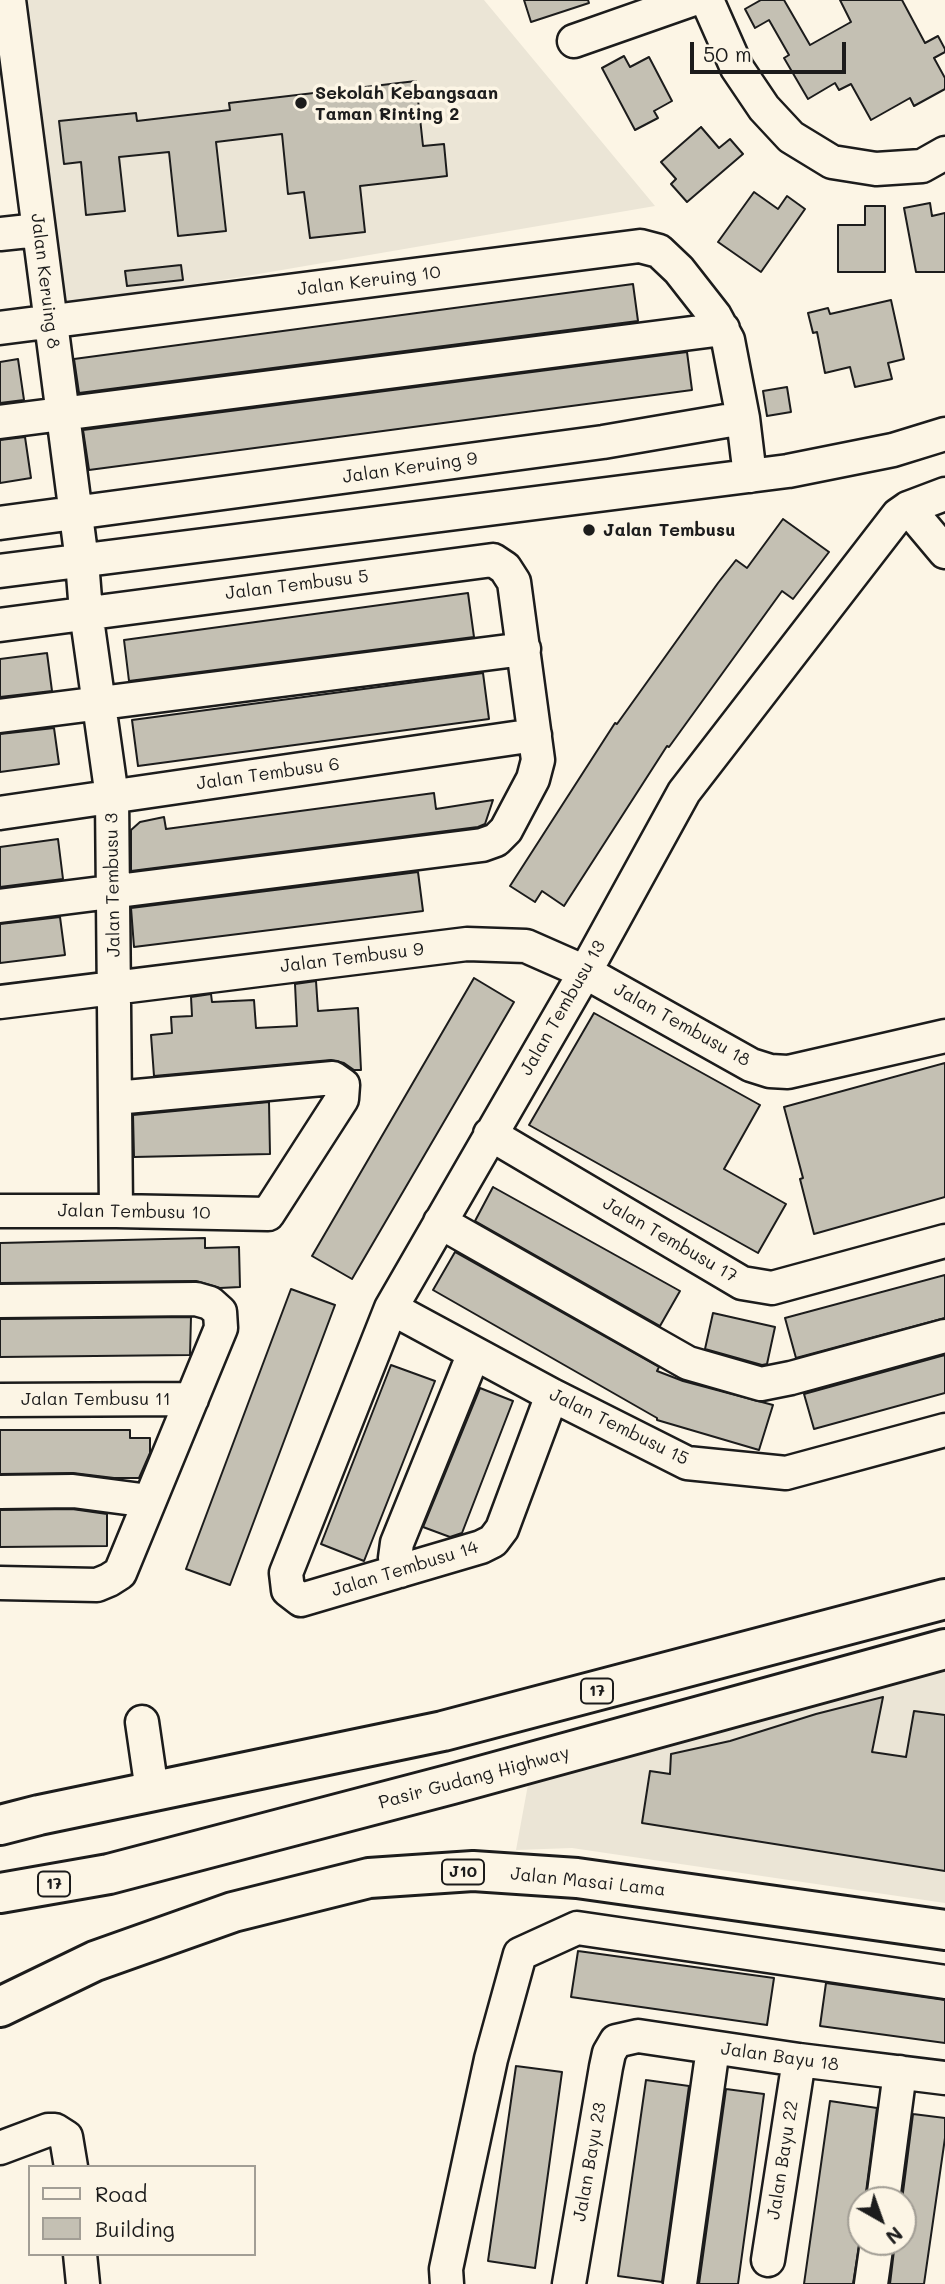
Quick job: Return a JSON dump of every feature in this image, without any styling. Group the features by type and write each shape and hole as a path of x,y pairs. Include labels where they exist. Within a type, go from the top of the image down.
{"main road":[{"name":"17","path":"0,1825 443,1731 945,1599"},
{"name":"Pasir Gudang Highway","path":"0,1893 109,1874 452,1784 945,1649"},
{"path":"0,1818 39,1815"},
{"name":"Jalan Masai Lama","path":"0,2007 95,1961 221,1917 369,1878 473,1871 577,1878 945,1930"},
{"path":"0,1915 109,1874"}],"street":[{"name":"Jalan Keruing 8","path":"9,0 14,136 38,230 82,561"},
{"path":"574,41 691,0"},
{"path":"707,0 737,68 764,108 791,137 832,162 876,169 922,166 945,153"},
{"path":"0,234 38,230"},
{"name":"Jalan Keruing 10","path":"0,328 640,246 659,251 679,270 723,329"},
{"path":"0,422 723,329 729,340 750,476"},
{"name":"Jalan Keruing 9","path":"0,523 590,444 743,418"},
{"path":"0,571 788,471 893,450 945,434"},
{"name":"Jalan Tembusu 13","path":"288,1590 286,1573 391,1308 585,972 684,792 898,515 908,508 945,494"},
{"path":"908,508 945,552"},
{"name":"Jalan Tembusu 5","path":"0,625 493,560 505,568 514,582 524,649"},
{"name":"Jalan Tembusu 3","path":"82,561 86,612 112,797 116,1211"},
{"path":"0,716 524,649 538,760 533,779 506,830 496,841 482,845 0,906"},
{"name":"Jalan Tembusu 6","path":"0,813 535,735"},
{"name":"Jalan Tembusu 9","path":"0,1003 467,944 526,946 585,972"},
{"name":"Jalan Tembusu 18","path":"585,972 751,1065 770,1071 788,1072 945,1036"},
{"name":"Jalan Tembusu 10","path":"0,1211 268,1214 342,1100 343,1085 333,1078 115,1098"},
{"name":"Jalan Tembusu 17","path":"490,1134 742,1283 772,1288 945,1241"},
{"path":"440,1222 688,1363 761,1384 945,1336"},
{"path":"0,1301 196,1299 210,1303 220,1312 221,1328 120,1573 97,1585 0,1583"},
{"name":"Jalan Tembusu 15","path":"391,1308 552,1395 687,1463 786,1473 945,1430"},
{"path":"400,1571 395,1558 397,1543 474,1353"},
{"name":"Jalan Tembusu 14","path":"288,1590 301,1600 481,1548 493,1541 502,1529 552,1395"},
{"name":"Jalan Tembusu 11","path":"0,1400 192,1399"},
{"path":"0,1492 74,1491 149,1501"},
{"path":"142,1722 152,1791"},
{"path":"447,2284 446,2269 491,2059 520,1954 577,1928 945,1982"},
{"name":"Jalan Bayu 18","path":"616,2041 638,2036 945,2078"},
{"name":"Jalan Bayu 23","path":"569,2284 606,2067 616,2041"},
{"path":"680,2284 713,2048"},
{"name":"Jalan Bayu 22","path":"768,2260 799,2060"},
{"path":"885,2186 900,2072"},
{"path":"9,2144 48,2130 61,2132 68,2143 71,2165"},
{"path":"80,2256 83,2284"},
{"path":"871,2284 875,2256"}],"shaded area":[{"name":"Sekolah Kebangsaan Taman Rinting 2","path":"18,0 484,0 655,206 241,277 63,304"},
{"path":"945,1669 945,1903 572,1848 516,1850 529,1779"}],"building":[{"path":"524,0 588,0 589,3 531,22"},
{"path":"761,0 784,0 810,45 851,22 840,0 902,0 925,43 938,36 945,49 945,52 934,58 945,78 945,89 914,106 910,98 871,120 851,84 839,90 835,83 808,99 784,58 789,55 769,20 755,28 745,9"},
{"path":"624,56 630,67 649,57 672,101 654,111 658,118 635,130 602,68"},
{"path":"416,81 423,146 444,144 447,176 360,186 365,232 310,238 304,192 288,194 282,134 216,142 226,231 178,236 169,152 119,157 125,211 86,215 81,162 64,164 59,121 136,113 137,121 230,110 229,103"},
{"path":"701,127 719,148 730,139 743,154 687,202 671,184 676,179 661,162"},
{"path":"754,192 778,209 787,196 805,209 761,272 718,242"},
{"path":"930,203 932,216 945,213 945,272 916,272 904,208"},
{"path":"865,206 885,206 885,272 838,272 838,225 865,225"},
{"path":"181,265 183,280 127,286 125,271"},
{"path":"633,284 638,321 79,393 74,359"},
{"path":"891,300 904,359 888,363 892,379 855,387 850,367 825,373 817,332 813,333 808,313 828,308 830,314"},
{"path":"687,352 692,390 89,470 83,430"},
{"path":"18,359 24,400 0,403 0,362"},
{"path":"787,387 791,412 767,416 763,391"},
{"path":"25,437 31,478 0,483 0,440"},
{"path":"783,519 829,552 793,599 782,591 669,747 667,746 564,906 542,891 535,902 510,886 615,723 617,724 718,583 736,560 747,568"},
{"path":"468,593 474,637 129,681 124,640"},
{"path":"47,653 52,691 0,697 0,659"},
{"path":"483,673 489,719 138,766 132,720"},
{"path":"54,728 59,764 0,772 0,734"},
{"path":"434,793 436,809 493,800 485,824 131,871 131,830 140,822 164,817 166,829"},
{"path":"58,839 63,879 0,887 0,847"},
{"path":"418,872 423,911 134,947 131,908"},
{"path":"60,917 65,955 0,963 0,924"},
{"path":"474,978 514,1002 352,1279 312,1256"},
{"path":"316,981 318,1011 358,1008 361,1070 354,1070 344,1063 331,1060 154,1076 151,1035 172,1033 171,1017 192,1016 191,997 211,994 212,1002 254,1000 256,1028 297,1026 295,984"},
{"path":"594,1013 760,1105 724,1169 786,1204 758,1253 529,1125"},
{"path":"945,1063 945,1197 814,1234 800,1179 803,1178 784,1107"},
{"path":"269,1102 270,1154 134,1157 133,1115"},
{"path":"493,1187 680,1291 660,1326 475,1221"},
{"path":"205,1238 205,1248 239,1247 240,1287 220,1288 196,1281 0,1283 0,1243"},
{"path":"455,1252 659,1367 657,1371 683,1381 773,1405 759,1450 657,1420 433,1290"},
{"path":"945,1275 945,1318 796,1358 785,1318"},
{"path":"291,1289 335,1305 230,1585 186,1569"},
{"path":"713,1313 775,1327 767,1364 762,1365 705,1349"},
{"path":"191,1317 190,1355 0,1357 0,1319"},
{"path":"945,1355 945,1393 814,1429 804,1394"},
{"path":"391,1365 435,1381 364,1561 321,1544"},
{"path":"480,1388 513,1401 462,1533 450,1537 423,1527"},
{"path":"0,1430 130,1430 130,1438 150,1438 150,1453 139,1478 73,1473 0,1474"},
{"path":"72,1509 107,1514 107,1546 0,1547 0,1510"},
{"path":"883,1697 872,1752 906,1757 914,1711 945,1715 945,1871 642,1823 650,1771 670,1774 671,1754 730,1741 816,1714"},
{"path":"578,1951 774,1978 767,2025 571,1997"},
{"path":"826,1983 945,2000 945,2043 820,2026"},
{"path":"516,2066 562,2072 535,2268 488,2261"},
{"path":"646,2080 689,2086 662,2282 618,2276"},
{"path":"726,2089 764,2094 738,2284 699,2284"},
{"path":"830,2101 877,2108 867,2186 847,2186 847,2256 857,2256 853,2284 804,2284"},
{"path":"913,2114 945,2118 945,2138 924,2284 890,2284 893,2256 917,2256 917,2186 904,2186"}],"place":[{"name":"Sekolah Kebangsaan Taman Rinting 2","path":"301,103"},
{"name":"Jalan Tembusu","path":"589,530"}]}
